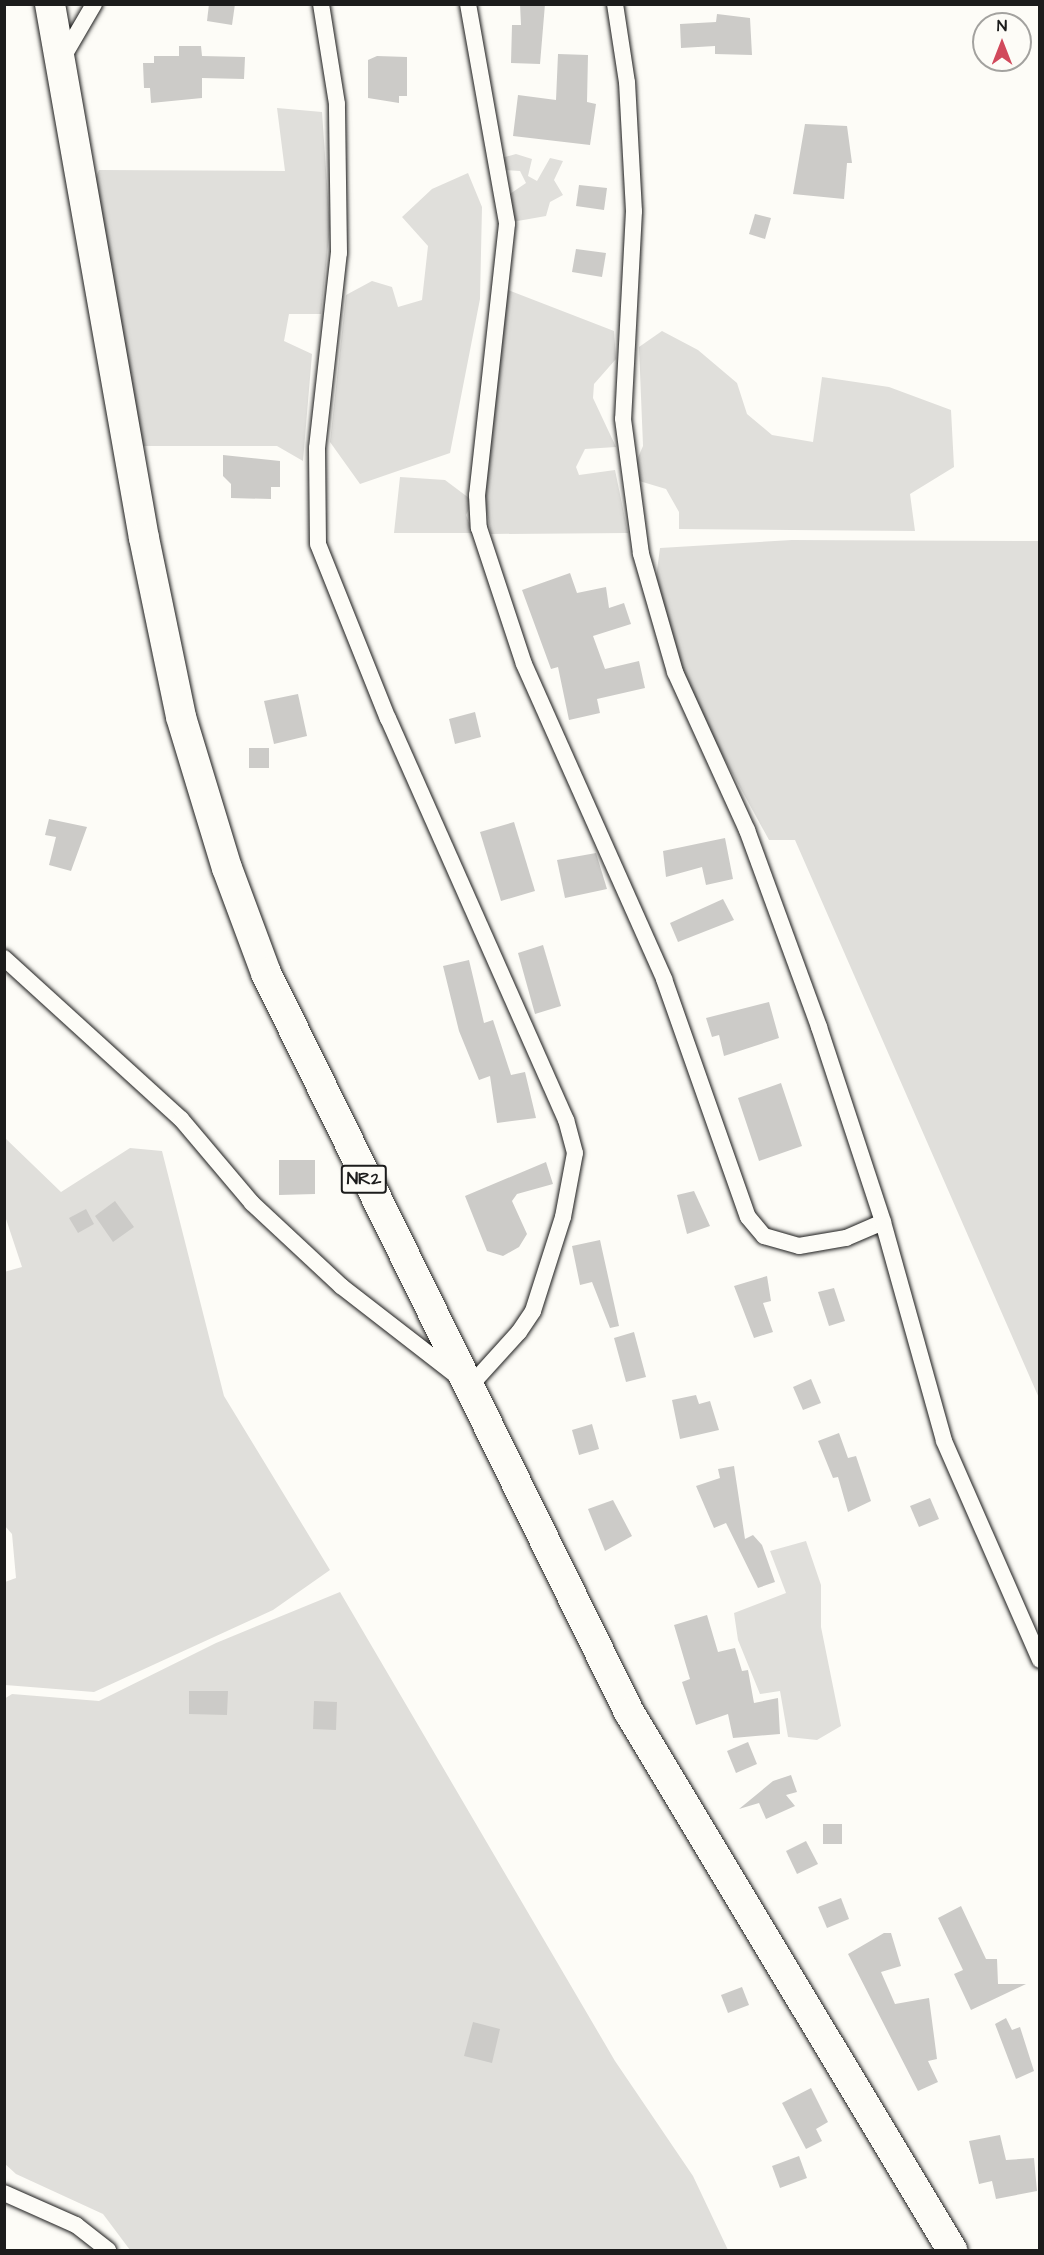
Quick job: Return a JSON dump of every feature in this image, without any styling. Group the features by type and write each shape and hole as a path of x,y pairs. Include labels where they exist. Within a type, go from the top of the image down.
{"highway":[{"name":"NR2","path":"50,4 62,59 144,538 181,717 226,868 266,973 393,1240 470,1386 629,1712 952,2250"}],"street":[{"path":"62,59 94,4"},
{"path":"4,958 181,1119 252,1203 341,1286 470,1386 533,1311 574,1177 575,1153 562,1110 388,719 318,544 317,448 339,254 337,104 321,4"},
{"path":"468,4 507,224 477,495 479,528 524,664 664,979 748,1217 764,1236 800,1246 846,1238 883,1222"},
{"path":"615,4 627,82 634,211 623,418 641,554 675,672 747,830 883,1222 944,1441 1040,1660"},
{"path":"4,2193 76,2225 108,2250"}],"shaded area":[{"path":"277,108 322,112 330,227 321,314 289,314 284,341 312,354 303,461 277,446 137,446 91,188 99,170 285,171"},
{"path":"516,154 532,159 528,176 537,181 550,158 563,161 554,180 563,195 550,202 546,216 512,222 507,196 526,183 520,171 505,170 501,158"},
{"path":"468,173 482,207 480,299 450,453 360,484 330,442 346,295 372,281 392,287 398,307 422,300 428,246 402,217 432,189"},
{"path":"508,290 614,331 616,359 594,384 593,398 616,447 585,449 576,467 579,475 615,470 628,533 491,534 482,484"},
{"path":"662,331 698,350 737,383 747,414 772,435 813,442 822,377 889,387 951,410 954,467 910,494 915,531 679,529 679,512 666,489 636,480 634,467 643,446 639,347"},
{"path":"400,477 445,480 473,501 466,515 473,533 394,533"},
{"path":"792,540 1039,541 1039,1398 795,840 769,840 701,716 674,653 656,578 660,548"},
{"path":"4,1137 61,1192 130,1148 162,1151 224,1396 330,1570 273,1610 94,1692 5,1685 5,1582 16,1578 12,1534 4,1525 4,1272 22,1267 5,1216"},
{"path":"806,1541 821,1585 821,1627 841,1726 817,1740 788,1737 780,1691 760,1694 738,1640 734,1613 786,1593 770,1551"},
{"path":"340,1592 615,2061 693,2176 728,2250 130,2250 103,2214 16,2174 4,2163 4,1699 12,1694 99,1701 216,1643"}],"building":[{"path":"209,4 235,4 232,25 207,21"},
{"path":"520,4 545,4 540,64 511,63 512,25 521,25"},
{"path":"717,14 750,18 752,55 715,54 715,46 681,48 680,24 716,22"},
{"path":"179,46 201,46 202,56 245,57 244,79 202,78 202,98 151,103 150,88 144,88 143,63 154,63 154,56 179,56"},
{"path":"558,54 588,55 587,102 596,104 590,145 513,136 518,95 556,100"},
{"path":"377,56 407,57 407,96 399,96 399,103 368,98 368,60"},
{"path":"805,124 847,126 852,163 847,163 844,199 793,194"},
{"path":"579,185 607,188 604,210 576,206"},
{"path":"755,214 771,218 765,239 749,234"},
{"path":"576,249 606,253 602,277 572,272"},
{"path":"223,455 280,461 280,487 271,487 271,499 231,498 231,484 223,476"},
{"path":"570,573 577,593 606,587 609,608 624,603 631,624 593,636 605,669 639,661 645,688 597,699 600,713 569,720 558,667 551,669 522,590"},
{"path":"298,694 307,736 274,744 264,701"},
{"path":"475,712 481,737 455,744 449,719"},
{"path":"249,748 269,748 269,768 249,768"},
{"path":"49,819 87,827 71,871 49,865 56,837 45,835"},
{"path":"514,822 535,891 501,901 480,832"},
{"path":"725,838 733,879 706,885 702,867 666,877 663,851"},
{"path":"596,853 607,889 565,898 557,860"},
{"path":"723,899 734,920 678,942 670,923"},
{"path":"543,945 561,1006 535,1014 518,953"},
{"path":"469,960 484,1023 493,1020 511,1075 525,1072 536,1118 497,1123 490,1076 479,1080 459,1031 443,966"},
{"path":"769,1002 779,1038 724,1056 719,1035 712,1037 706,1018"},
{"path":"781,1083 802,1146 759,1161 738,1098"},
{"path":"279,1160 315,1160 315,1194 279,1195"},
{"path":"546,1162 553,1184 517,1194 512,1201 527,1234 519,1247 503,1256 487,1251 465,1196"},
{"path":"694,1191 710,1226 687,1234 677,1195"},
{"path":"115,1201 134,1227 113,1242 95,1216"},
{"path":"86,1209 94,1224 78,1233 69,1218"},
{"path":"600,1240 619,1326 610,1328 592,1282 580,1285 572,1246"},
{"path":"767,1276 771,1301 763,1303 773,1332 754,1338 734,1286"},
{"path":"834,1288 845,1321 829,1326 818,1292"},
{"path":"634,1332 646,1377 626,1382 614,1338"},
{"path":"811,1379 821,1403 803,1410 793,1387"},
{"path":"696,1395 699,1404 710,1401 719,1430 680,1439 672,1400"},
{"path":"592,1424 599,1449 579,1455 572,1430"},
{"path":"839,1433 848,1458 856,1456 871,1501 848,1512 838,1477 833,1478 818,1441"},
{"path":"734,1466 745,1539 753,1535 762,1545 775,1582 758,1588 726,1523 714,1528 696,1486 720,1478 718,1469"},
{"path":"930,1498 939,1519 919,1527 910,1506"},
{"path":"613,1500 632,1536 605,1551 588,1509"},
{"path":"707,1615 718,1652 735,1648 742,1671 748,1670 754,1703 778,1698 780,1734 733,1738 728,1714 696,1725 682,1682 690,1679 674,1625"},
{"path":"189,1691 228,1691 227,1715 189,1714"},
{"path":"314,1701 337,1702 336,1730 313,1729"},
{"path":"748,1742 757,1764 736,1773 727,1751"},
{"path":"791,1775 797,1792 786,1795 795,1806 766,1819 759,1803 739,1809 773,1781"},
{"path":"823,1824 842,1824 842,1844 823,1844"},
{"path":"806,1841 818,1864 797,1874 786,1851"},
{"path":"841,1898 849,1919 827,1928 818,1907"},
{"path":"961,1906 986,1959 997,1959 998,1984 1026,1984 971,2010 954,1974 963,1970 938,1918"},
{"path":"884,1933 891,1933 901,1966 881,1972 895,2004 929,1998 937,2059 928,2061 938,2082 918,2091 848,1954"},
{"path":"742,1987 749,2005 728,2013 721,1995"},
{"path":"1006,2018 1012,2030 1020,2027 1034,2071 1016,2079 995,2024"},
{"path":"473,2022 500,2029 492,2063 464,2056"},
{"path":"811,2088 828,2122 816,2129 822,2141 806,2149 782,2103"},
{"path":"1000,2135 1006,2160 1034,2158 1037,2191 996,2199 992,2181 979,2184 969,2141"},
{"path":"799,2156 807,2178 780,2188 772,2166"}]}
